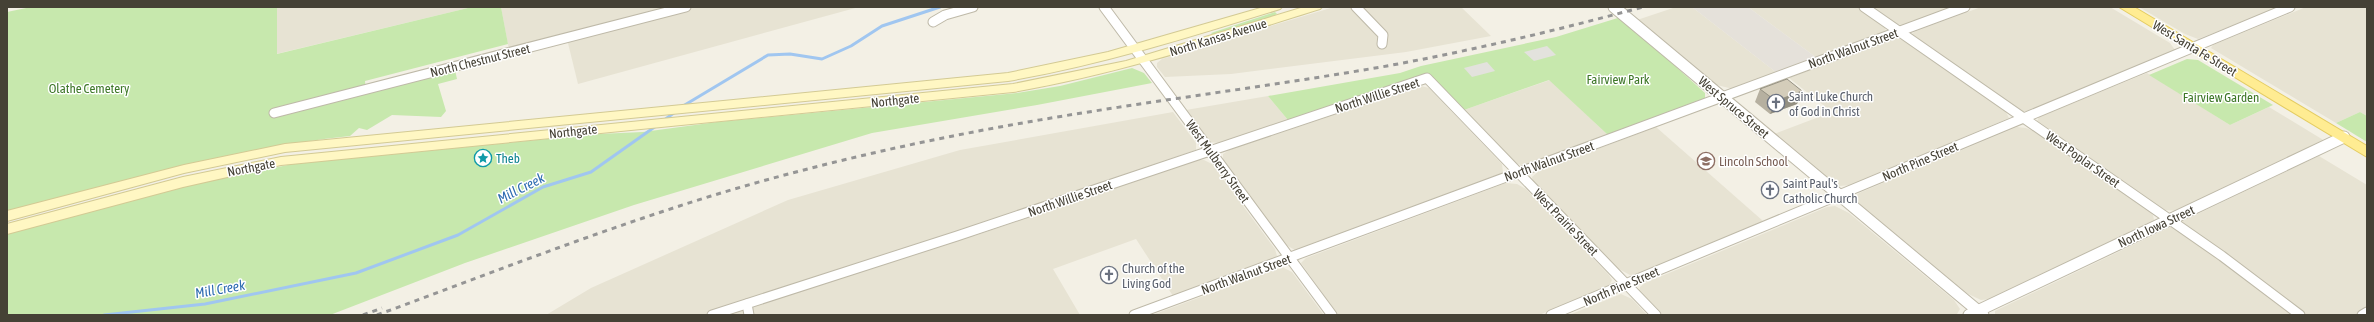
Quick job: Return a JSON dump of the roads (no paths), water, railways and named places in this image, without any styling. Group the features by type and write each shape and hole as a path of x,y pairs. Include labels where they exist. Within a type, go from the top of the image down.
{"main road":[{"name":"North Kansas Avenue","path":"1135,49 1276,7"},
{"name":"North Kansas Avenue","path":"1143,59 1316,7"},
{"name":"West Santa Fe Street","path":"2125,7 2367,152"},
{"name":"Northgate","path":"7,216 184,169 285,148 656,110 1008,77 1081,64 1135,49"},
{"name":"Northgate","path":"7,229 183,182 281,161 1013,88 1082,76 1143,59"}],"street":[{"name":"North Chestnut Street","path":"274,113 686,7"},
{"path":"933,22 945,15 973,7"},
{"name":"West Mulberry Street","path":"1104,7 1332,315"},
{"path":"1356,7 1383,35 1382,44"},
{"name":"West Spruce Street","path":"1614,7 1839,195 1976,314"},
{"name":"West Poplar Street","path":"1864,7 2170,219 2300,315"},
{"name":"North Walnut Street","path":"1134,315 1965,7"},
{"name":"North Pine Street","path":"1550,315 2290,7"},
{"name":"North Willie Street","path":"712,315 1427,78"},
{"name":"West Prairie Street","path":"1427,78 1656,315"},
{"name":"North Iowa Street","path":"1976,314 2170,219 2344,137"},
{"path":"747,304 749,315"},
{"path":"2362,315 2367,312"}],"waterway":[{"name":"Mill Creek","path":"683,106 768,55 790,54 822,59 851,46 882,26 940,7"},
{"name":"Mill Creek","path":"663,121 675,112"},
{"name":"Mill Creek","path":"104,315 205,304 356,273 458,235 543,187 591,172 656,126"}],"railway":[{"path":"377,315 543,253 669,209 741,187 831,163 923,142 1061,116 1333,75 1419,60 1516,39 1643,7"},
{"path":"363,315 382,308"}],"place":[{"name":"Saint Luke Church of God in Christ","path":"1776,103"},
{"name":"Theb","path":"483,158"},
{"name":"Lincoln School","path":"1706,161"},
{"name":"Saint Paul's Catholic Church","path":"1770,190"},
{"name":"Church of the Living God","path":"1109,275"}],"park label":[{"name":"Fairview Park","path":"1618,79"},
{"name":"Olathe Cemetery","path":"89,88"},
{"name":"Fairview Garden","path":"2221,97"}]}
